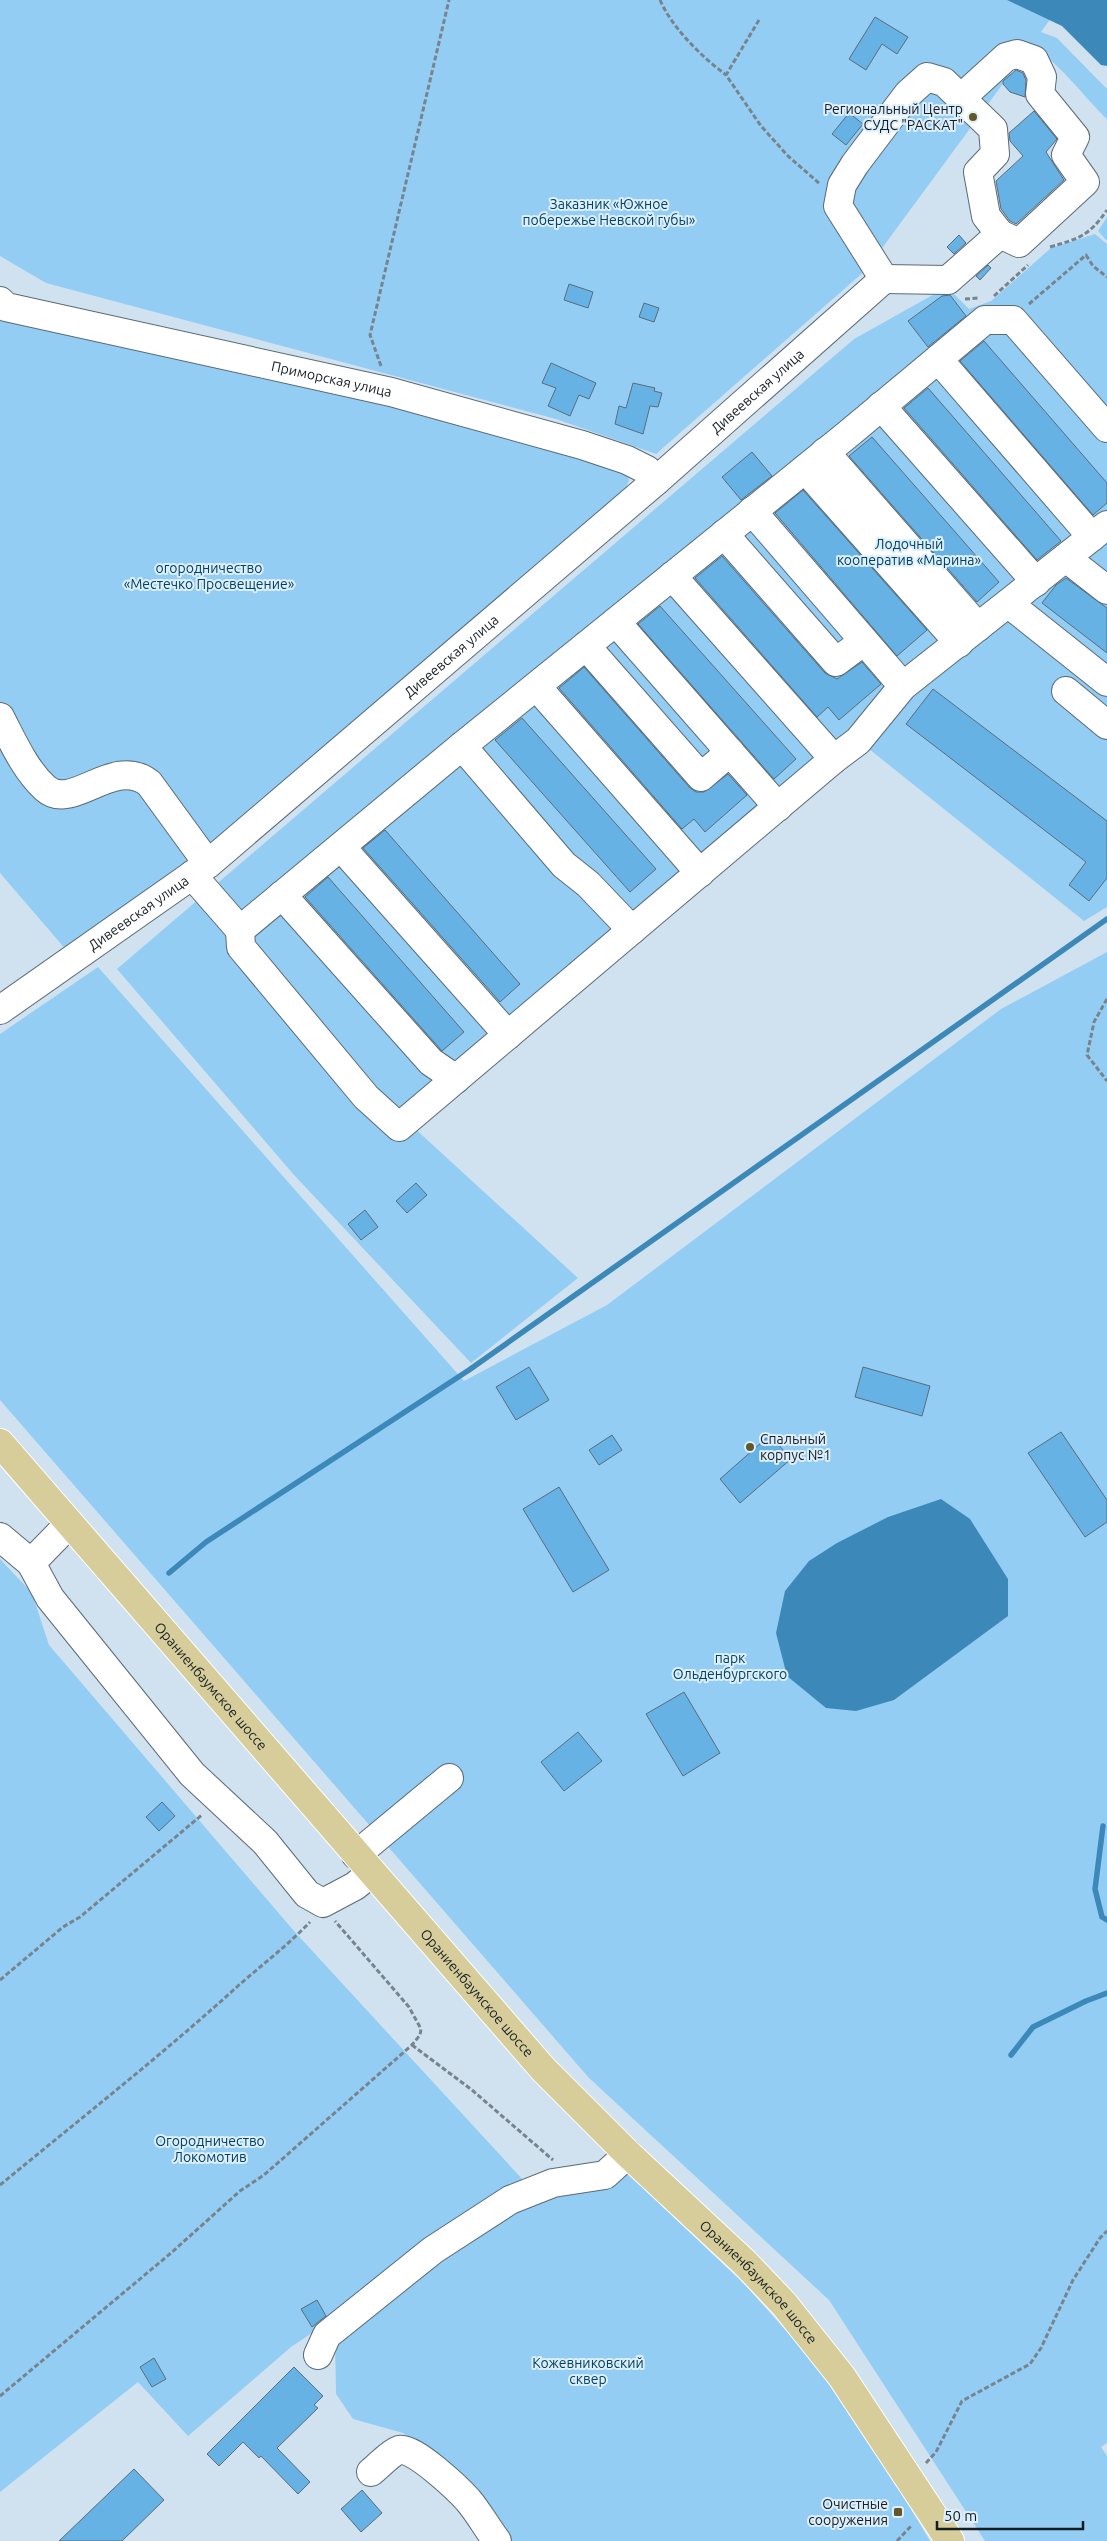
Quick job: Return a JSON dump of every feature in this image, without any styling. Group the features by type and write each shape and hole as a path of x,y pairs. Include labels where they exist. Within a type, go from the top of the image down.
{"main road":[{"name":"Ораниенбаумское шоссе","path":"0,1444 543,2069 628,2154 745,2263 784,2304 842,2376 950,2541"}],"street":[{"path":"961,98 1006,56 1017,54 1034,60 1040,69 1042,77 1040,94 1075,136 1066,155 1085,182 1019,243 1000,234 986,216 978,172 995,154 993,129 944,82 927,77 908,94 855,164 842,185 838,206 884,279 948,280 1000,234"},
{"name":"Дивеевская улица","path":"0,1010 200,870 656,480 884,279"},
{"name":"Приморская улица","path":"0,301 6,307 391,392 582,445 627,460 647,470 656,480"},
{"path":"240,930 462,746 882,406 985,320 1013,320 1107,428"},
{"path":"0,717 13,745 46,790 60,794 74,792 118,775 140,776 149,783 200,870 240,930 241,947 366,1098 399,1127 834,759 858,742 903,686 1099,531 938,358"},
{"path":"882,406 1036,582"},
{"path":"815,460 969,635"},
{"path":"752,511 903,686"},
{"path":"724,534 836,662 864,641"},
{"path":"1066,558 1107,590"},
{"path":"672,576 834,759"},
{"path":"1009,604 1107,682"},
{"path":"616,622 778,806"},
{"path":"586,646 701,777 730,752"},
{"path":"537,687 700,872"},
{"path":"1066,691 1107,725"},
{"path":"462,746 564,865 588,884 632,930"},
{"path":"342,847 508,1035"},
{"path":"282,896 431,1062 456,1079"},
{"path":"31,1563 69,1524"},
{"path":"0,1537 31,1563 50,1598 84,1638 112,1678 192,1774 265,1842 307,1894 323,1903 355,1886 364,1864 450,1778"},
{"path":"318,2355 328,2335 433,2250 510,2200 553,2183 604,2175 628,2154"},
{"path":"371,2472 399,2450 406,2450 416,2455 435,2469 468,2500 497,2541"}],"path":[{"path":"391,392 370,335 449,0"},
{"path":"660,0 665,12 705,59 726,76 761,126 788,156 822,186"},
{"path":"726,76 760,20"},
{"path":"1080,238 1095,227 1107,210"},
{"path":"1013,320 1049,285 1086,255 1094,266 1107,278"},
{"path":"994,296 1004,287"},
{"path":"1107,1000 1094,1022 1087,1055 1107,1081"},
{"path":"0,1980 63,1927 80,1917 220,1800"},
{"path":"0,2185 196,2025 275,1956 315,1916 323,1903 409,2007 421,2029 412,2045 264,2175 240,2191 171,2253 0,2396"},
{"path":"412,2045 472,2090 555,2162 572,2180"},
{"path":"908,2477 924,2466 936,2452 962,2401 1030,2364 1041,2348 1073,2280 1100,2238 1107,2231"},
{"path":"897,2541 912,2525"}],"green space":[{"name":"Заказник «Южное побережье Невской губы»","path":"0,0 1064,0 1041,32 1057,38 1107,89 1107,119 1049,58 1030,47 866,270 656,454 556,419 46,283 0,256"},
{"path":"1107,217 1107,240 1106,240 1098,231"},
{"name":"Лодочный кооператив «Марина»","path":"1095,234 1107,244 1107,907 1084,921 864,745 411,1125 578,1278 471,1363 294,1175 117,969 854,339 947,287 969,309 991,301 1051,248"},
{"name":"огородничество «Местечко Просвещение»","path":"0,312 579,450 627,472 629,480 625,491 190,865 68,952 0,873"},
{"name":"парк Ольденбургского","path":"1107,952 1107,2443 1101,2447 1107,2456 1107,2541 985,2541 829,2300 589,2078 0,1400 0,1034 98,967 464,1381 607,1305 1001,1009"},
{"name":"Огородничество Локомотив","path":"0,1559 32,1593 49,1645 294,1931 523,2180 431,2245 357,2303 291,2347 188,2436 138,2382 0,2492"},
{"name":"Кожевниковский сквер","path":"623,2169 745,2285 816,2364 898,2487 930,2541 504,2541 472,2495 403,2433 353,2419 336,2394 335,2337 499,2211"}],"shaded area":[{"path":"1007,0 1107,0 1107,66 1101,65 1062,26"},
{"path":"941,1499 970,1519 1008,1579 1008,1616 894,1700 856,1711 826,1708 787,1676 776,1633 785,1591 809,1561 837,1543 888,1517"}],"building":[{"path":"875,17 908,37 897,54 882,44 866,70 849,59"},
{"path":"1016,70 1023,73 1026,80 1025,97 1010,92 1003,84 1003,81"},
{"path":"1034,111 1057,139 1046,152 1064,180 1016,224 1010,221 1001,209 996,181 1023,156 1010,141 1009,133"},
{"path":"849,113 863,124 846,145 832,134"},
{"path":"959,235 966,243 954,254 947,247"},
{"path":"988,265 991,268 980,280 976,276"},
{"path":"569,284 593,292 588,308 564,300"},
{"path":"950,295 966,316 928,347 908,321 942,296"},
{"path":"644,303 659,308 654,322 639,317"},
{"path":"984,341 1107,483 1107,503 1093,515 960,361"},
{"path":"551,363 596,383 589,399 579,395 570,416 548,406 556,388 542,383"},
{"path":"633,383 655,388 654,391 662,393 658,407 650,406 643,434 615,424 619,406 626,408"},
{"path":"928,388 1061,541 1037,560 904,408"},
{"path":"872,437 999,582 977,602 849,456"},
{"path":"752,452 772,476 741,500 722,477"},
{"path":"803,490 927,630 897,656 775,513"},
{"path":"722,556 825,673 837,679 862,662 881,684 839,720 828,707 817,717 695,578"},
{"path":"1066,578 1107,608 1107,653 1042,603 1056,585"},
{"path":"660,606 796,759 774,779 638,624"},
{"path":"584,667 690,788 696,792 704,792 728,774 747,795 705,832 694,819 682,829 559,688"},
{"path":"933,689 1107,821 1107,878 1089,901 1069,885 1086,862 906,724"},
{"path":"522,718 656,869 630,892 495,740"},
{"path":"385,830 520,984 500,1002 363,848"},
{"path":"328,877 464,1032 442,1051 305,897"},
{"path":"416,1183 427,1195 407,1213 396,1201"},
{"path":"365,1210 378,1227 361,1240 348,1224"},
{"path":"529,1367 549,1400 516,1420 496,1387"},
{"path":"863,1367 930,1386 922,1416 855,1397"},
{"path":"1061,1432 1107,1500 1107,1522 1085,1537 1028,1453"},
{"path":"612,1435 622,1450 599,1465 589,1450"},
{"path":"770,1435 791,1459 740,1503 720,1479"},
{"path":"559,1487 609,1570 573,1592 523,1509"},
{"path":"684,1692 720,1753 683,1776 646,1714"},
{"path":"578,1732 602,1761 564,1791 541,1762"},
{"path":"162,1802 175,1816 159,1831 146,1817"},
{"path":"317,2300 326,2316 312,2327 301,2309"},
{"path":"154,2358 166,2379 152,2387 140,2367"},
{"path":"294,2367 323,2396 314,2405 318,2408 277,2448 310,2482 298,2494 261,2456 259,2458 243,2442 219,2466 207,2454"},
{"path":"134,2469 164,2500 122,2541 59,2541"},
{"path":"362,2490 382,2513 361,2532 341,2509"}],"waterway":[{"path":"169,1573 206,1542 469,1370 1107,919"},
{"path":"1103,1826 1095,1889 1102,1917 1107,1920"},
{"path":"1011,2055 1033,2027 1107,1993"}],"place":[{"name":"Региональный Центр СУДС \"РАСКАТ\"","path":"973,117"},
{"name":"Спальный корпус №1","path":"750,1447"},
{"name":"Очистные сооружения","path":"898,2512"}]}
